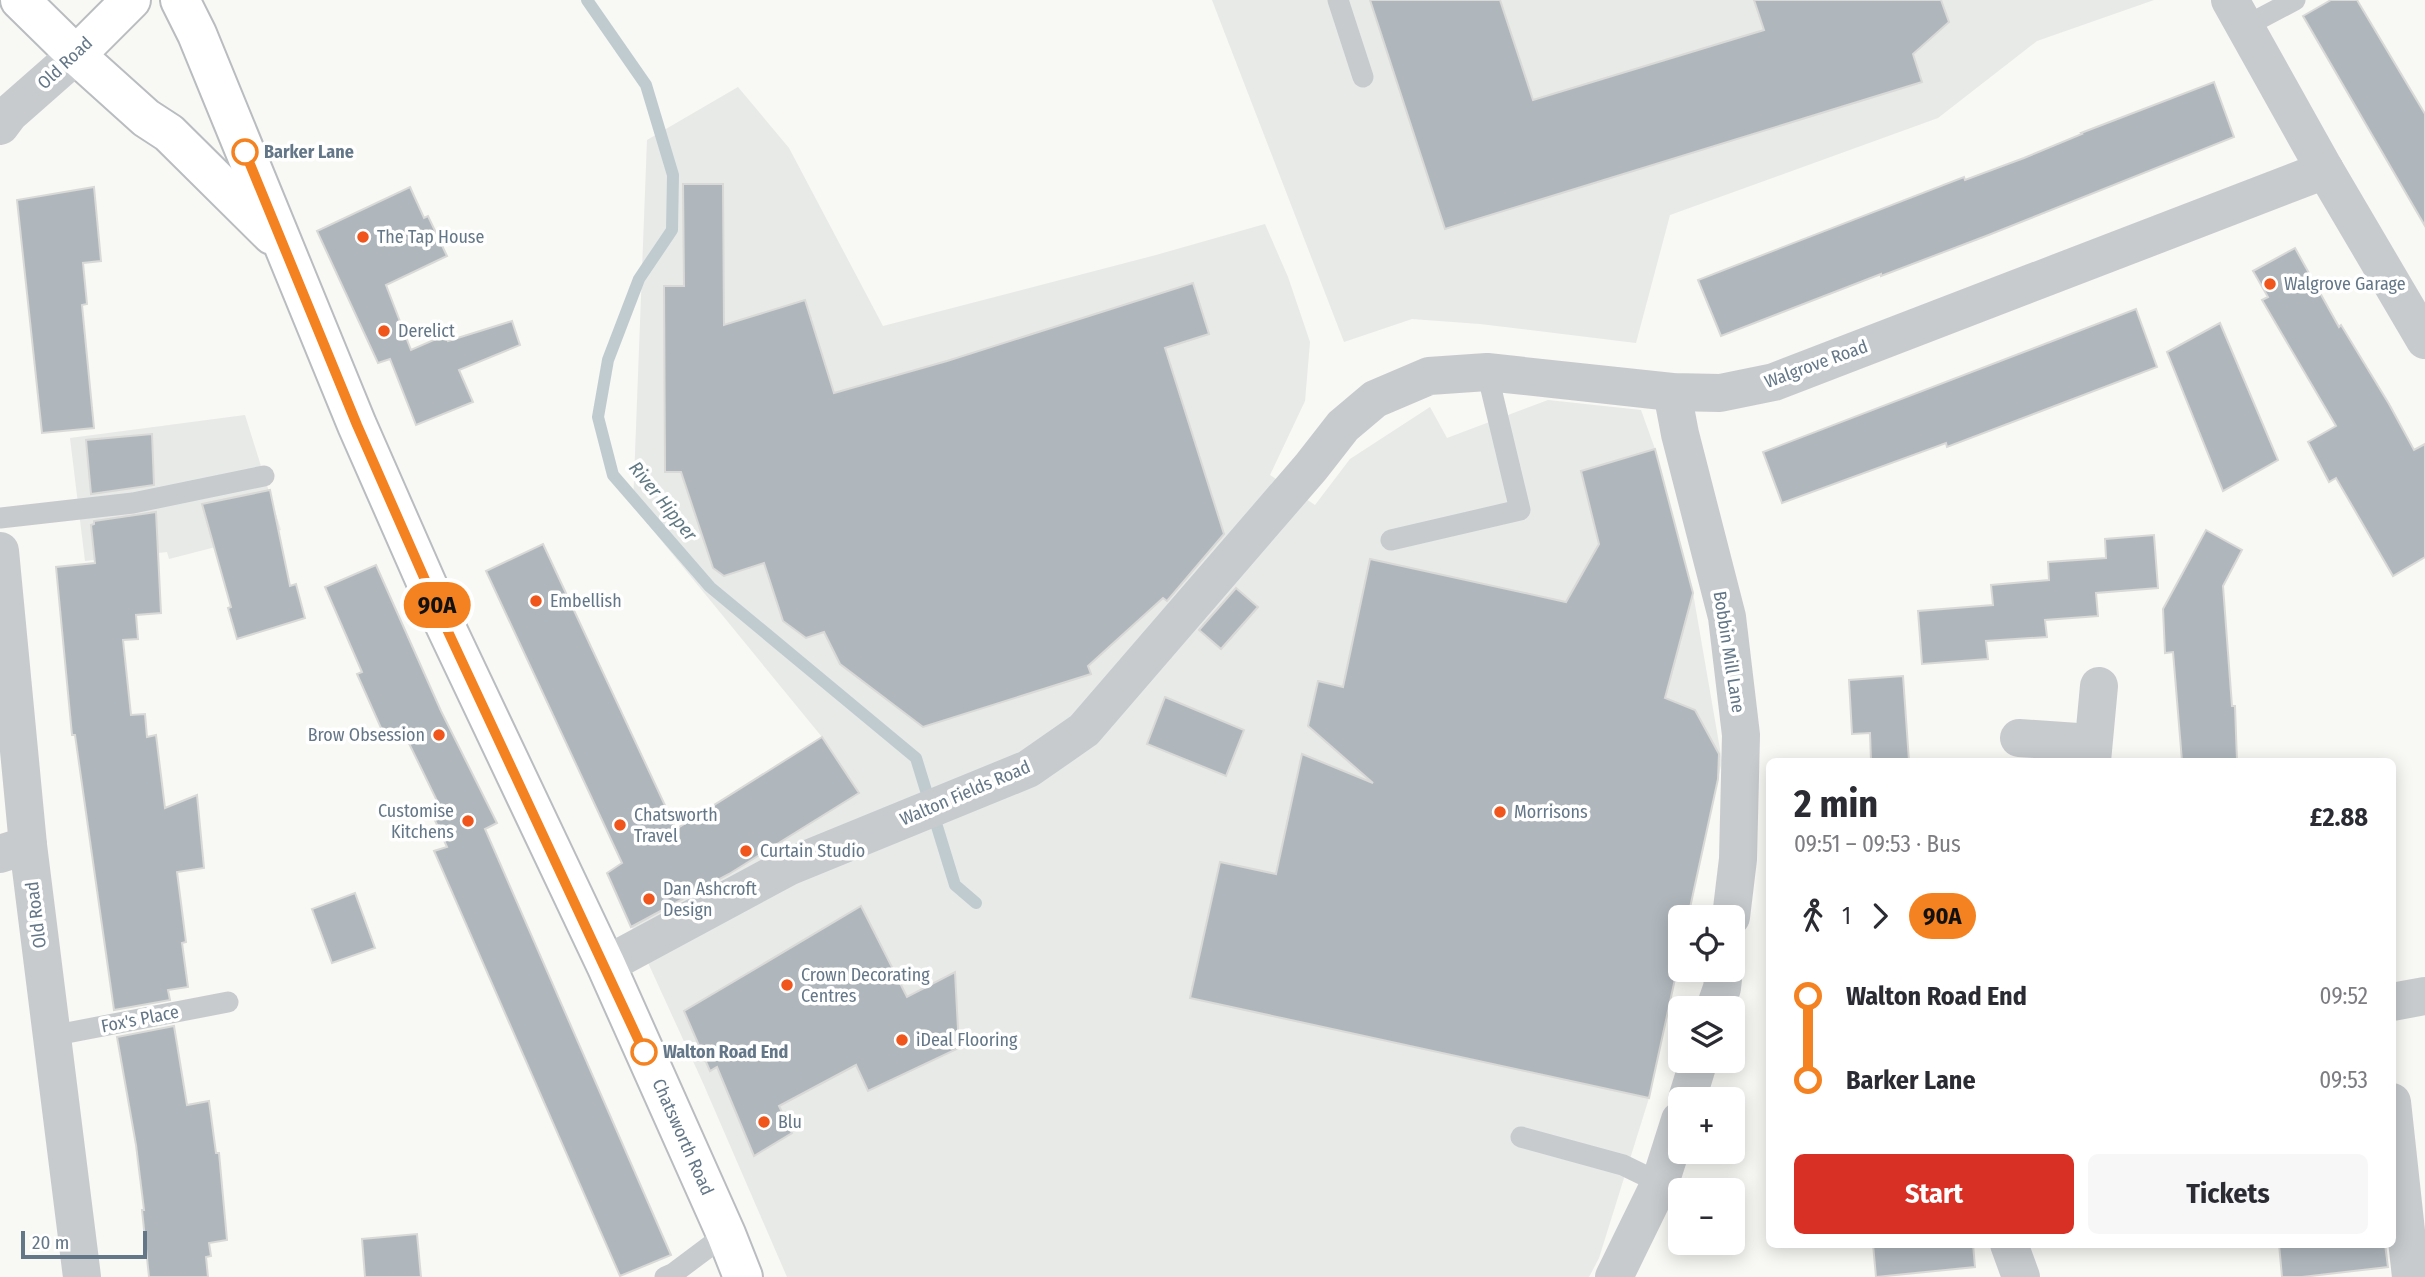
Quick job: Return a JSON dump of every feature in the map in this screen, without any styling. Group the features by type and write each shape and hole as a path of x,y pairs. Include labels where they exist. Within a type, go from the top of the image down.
{"highway":[{"path":"19,0 146,118 169,133 284,246"},
{"name":"Old Road","path":"76,55 131,0"},
{"name":"Chatsworth Road","path":"180,0 202,46 357,425 444,623 606,965 743,1277"}],"street":[{"path":"2237,13 2425,340"},
{"name":"Old Road","path":"0,127 9,114 76,55"},
{"name":"Walgrove Road","path":"1311,467 1343,426 1375,399 1429,376 1487,372 1672,391 1720,393 1774,382 2325,170"},
{"name":"Bobbin Mill Lane","path":"1672,391 1680,434 1727,617 1741,735 1738,859 1732,905"},
{"name":"Walton Fields Road","path":"606,965 788,867 1028,769 1084,730 1311,467"},
{"name":"Old Road","path":"0,551 14,849 51,1036 82,1277"},
{"path":"2019,738 2092,752 2099,686"},
{"path":"2396,1001 2425,996"},
{"path":"2396,1139 2411,1277"},
{"path":"1614,1277 1660,1182 1668,1157"},
{"path":"2010,1248 2021,1277"}],"lane":[{"path":"1338,0 1363,78"},
{"path":"2237,13 2295,0"},
{"path":"1391,540 1520,510 1487,372"},
{"path":"0,518 133,503 264,476"},
{"name":"Fox's Place","path":"51,1036 228,1002"},
{"path":"1521,1137 1623,1165 1660,1182"},
{"path":"665,1277 726,1234"}],"shaded area":[{"path":"1212,0 2154,0 2037,41 1938,118 1670,215 1636,343 1480,324 1412,319 1344,342"},
{"path":"738,87 789,148 883,326 1265,224 1288,277 1310,342 1305,401 1270,475 1315,505 1350,459 1430,407 1447,438 1548,400 1641,410 1655,449 1693,593 1722,761 1691,905 1668,905 1668,982 1674,982 1671,996 1668,996 1668,1011 1649,1098 1599,1258 1589,1277 787,1277 703,1083 607,873 822,737 633,506 647,140"},
{"path":"245,415 281,530 169,559 167,552 85,561 70,438"}],"building":[{"path":"1370,0 1500,0 1533,100 1764,30 1754,0 1941,0 1949,22 1913,54 1922,82 1445,229"},
{"path":"2331,0 2357,0 2425,114 2425,226 2303,16"},
{"path":"2214,82 2234,137 1986,236 1721,336 1698,280 1964,177 1965,180 2024,158"},
{"path":"683,184 723,184 724,325 805,300 834,393 947,361 1193,283 1209,334 1165,348 1224,534 1167,601 1163,598 1088,666 1091,674 923,727 840,664 824,632 806,638 783,621 764,563 724,576 713,568 681,472 665,472 664,286 684,286"},
{"path":"94,187 101,261 83,263 87,304 82,305 94,428 42,433 17,200"},
{"path":"410,187 424,218 428,216 447,256 386,285 411,350 445,335 448,341 512,321 520,345 459,370 473,402 416,425 390,359 378,363 317,231"},
{"path":"2295,248 2339,327 2341,325 2414,450 2425,444 2425,557 2393,576 2336,478 2329,482 2308,442 2336,426 2262,300 2268,297 2253,271"},
{"path":"2136,309 2157,367 1947,447 1946,443 1782,503 1763,452"},
{"path":"2220,323 2278,460 2223,491 2167,352"},
{"path":"152,434 154,485 91,494 86,440"},
{"name":"Morrisons","path":"1655,449 1693,593 1665,698 1695,710 1719,754 1718,779 1691,905 1668,905 1668,982 1674,982 1671,996 1668,996 1668,1011 1649,1098 1190,998 1220,862 1276,874 1302,754 1373,783 1308,726 1318,681 1343,687 1370,559 1566,602 1599,544 1581,471"},
{"path":"270,490 290,586 296,584 305,618 237,639 228,608 231,607 202,504"},
{"path":"156,512 161,613 136,615 138,639 123,640 131,715 145,714 147,737 156,735 165,808 197,795 204,868 177,872 186,942 182,943 188,987 168,990 170,1000 114,1010 75,735 72,735 56,567 95,563 91,525 94,521"},
{"path":"2206,530 2242,550 2223,586 2232,706 2235,706 2237,758 2182,758 2173,652 2165,653 2163,609"},
{"path":"2154,535 2158,588 2096,593 2098,616 2045,620 2047,637 1986,641 1988,659 1922,664 1918,611 1993,605 1991,585 2049,580 2048,562 2106,558 2105,539"},
{"path":"543,544 676,829 822,737 859,793 729,874 631,927 607,873 622,863 486,571"},
{"path":"376,565 441,711 497,823 485,829 671,1255 620,1276 434,851 447,847 433,816 442,811 402,729 385,737 357,674 362,672 325,587"},
{"path":"1236,588 1258,607 1221,649 1199,630"},
{"path":"1903,676 1909,758 1871,758 1870,733 1852,734 1849,680"},
{"path":"1165,697 1244,730 1226,776 1147,744"},
{"path":"355,893 375,948 332,963 312,909"},
{"path":"861,906 907,997 955,972 959,1048 868,1091 856,1065 779,1106 792,1133 754,1156 717,1067 710,1071 684,1011"},
{"path":"174,1026 187,1105 209,1101 216,1153 219,1153 227,1240 209,1243 211,1256 206,1257 208,1277 149,1277 136,1145 117,1037"},
{"path":"417,1234 421,1277 365,1277 362,1239"},
{"path":"1873,1248 1973,1248 1975,1267 1876,1277"},
{"path":"2279,1248 2386,1248 2388,1267 2282,1277"}],"waterway":[{"name":"River Hipper","path":"587,0 646,85 673,175 672,230 639,279 608,360 598,417 613,475 710,587 916,758 955,885 976,903"}],"bus line":[{"name":"90A","path":"245,152 357,425 444,623 606,965 644,1052"}],"place":[{"name":"Barker Lane","path":"245,152"},
{"name":"The Tap House","path":"363,237"},
{"name":"Walgrove Garage","path":"2270,284"},
{"name":"Derelict","path":"384,331"},
{"name":"Embellish","path":"536,601"},
{"name":"Brow Obsession","path":"439,735"},
{"name":"Morrisons","path":"1500,812"},
{"name":"Customise Kitchens","path":"468,821"},
{"name":"Chatsworth Travel","path":"620,825"},
{"name":"Curtain Studio","path":"746,851"},
{"name":"Dan Ashcroft Design","path":"649,899"},
{"name":"Crown Decorating Centres","path":"787,985"},
{"name":"iDeal Flooring","path":"902,1040"},
{"name":"Walton Road End","path":"644,1052"},
{"name":"Blu","path":"764,1122"}]}
